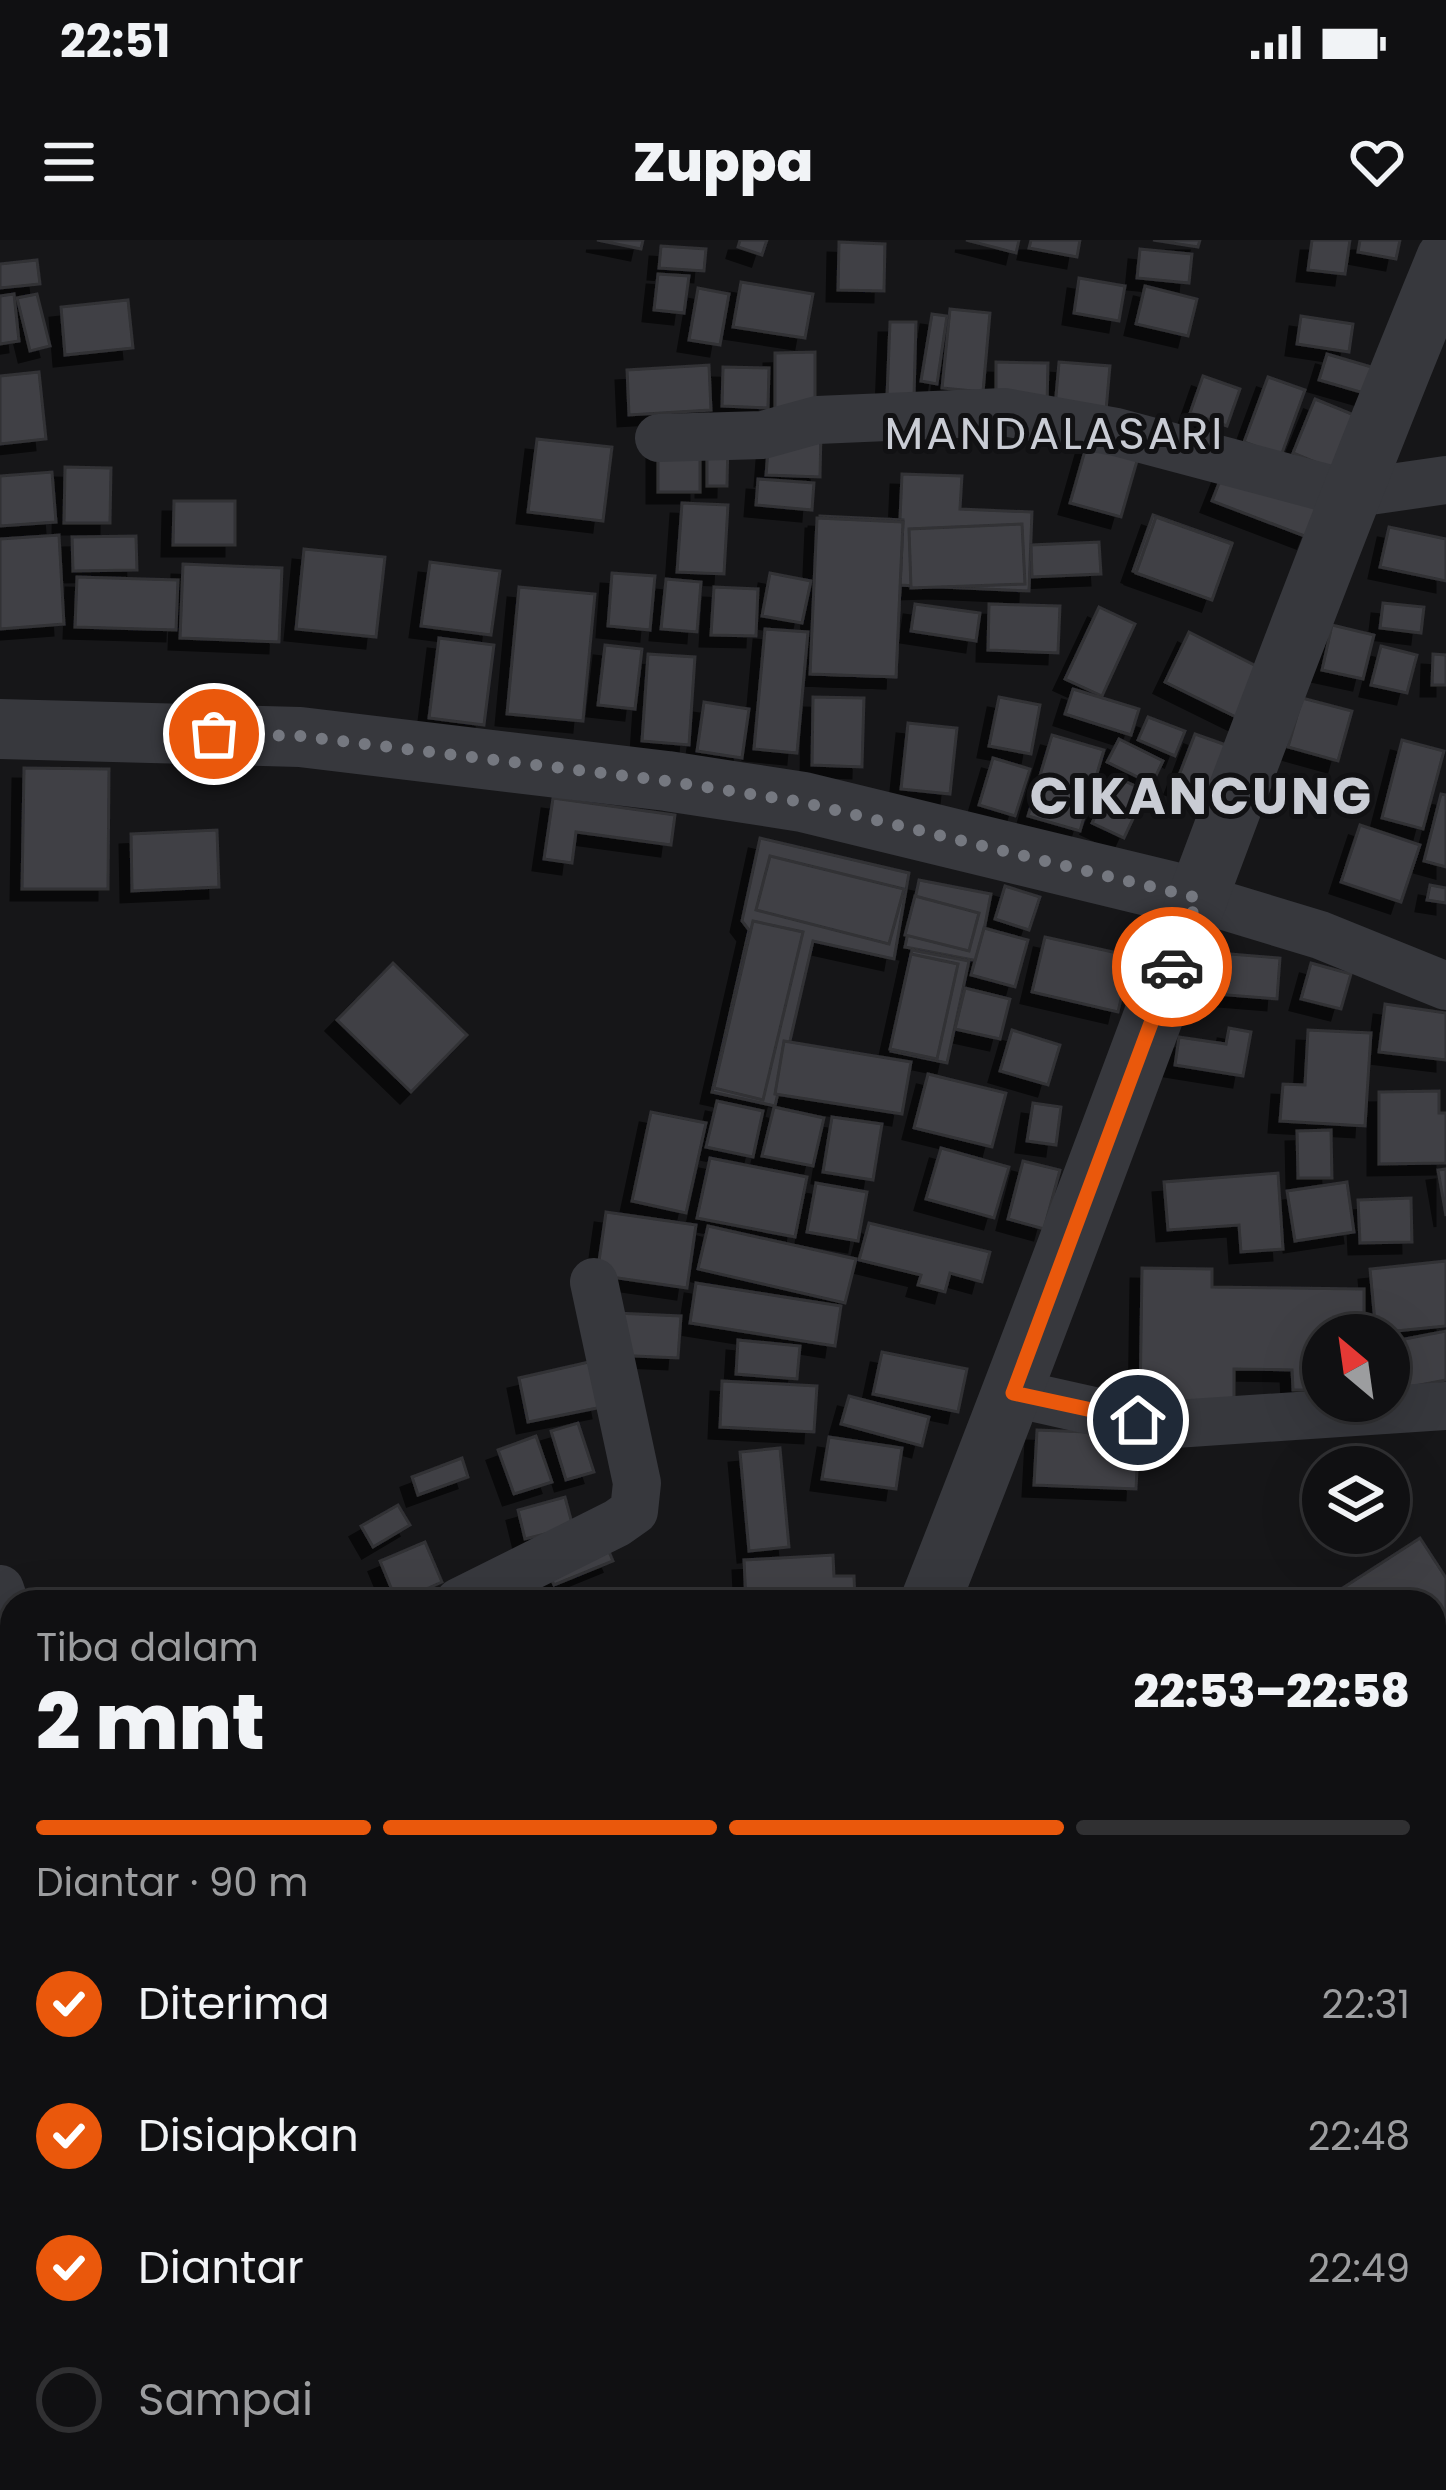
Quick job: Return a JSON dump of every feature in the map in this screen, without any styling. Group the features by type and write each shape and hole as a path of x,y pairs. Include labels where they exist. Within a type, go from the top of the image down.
{"street":[{"path":"935,1590 1349,494 1446,259"},
{"path":"659,438 763,435 817,420 1004,412 1116,432 1349,494 1446,480"},
{"path":"0,729 300,736 802,802 1198,898 1321,935 1446,986"},
{"path":"483,1590 634,1511 637,1483 594,1282"},
{"path":"1013,1393 1175,1424 1446,1406"}],"building":[{"path":"597,240 643,240 641,249"},
{"path":"740,240 767,240 762,255 738,247"},
{"path":"966,240 1019,240 1016,253"},
{"path":"1031,240 1080,240 1077,257 1029,248"},
{"path":"1153,240 1200,240 1198,247"},
{"path":"1312,240 1350,240 1345,274 1308,270"},
{"path":"1360,240 1400,240 1396,259 1358,252"},
{"path":"839,242 885,244 884,291 838,290"},
{"path":"661,246 706,249 704,271 659,268"},
{"path":"1140,249 1192,254 1189,283 1137,278"},
{"path":"37,260 40,284 0,288 0,264"},
{"path":"658,274 689,276 684,313 654,310"},
{"path":"1079,278 1125,286 1119,321 1074,313"},
{"path":"741,282 813,294 805,338 733,327"},
{"path":"1145,286 1197,299 1188,336 1136,324"},
{"path":"698,288 729,294 720,345 689,340"},
{"path":"14,294 19,341 0,344 0,296"},
{"path":"37,294 50,346 30,351 17,298"},
{"path":"128,300 133,348 65,355 61,307"},
{"path":"950,309 990,313 983,392 942,388"},
{"path":"932,314 947,316 937,384 921,381"},
{"path":"1301,316 1353,324 1349,352 1297,344"},
{"path":"890,322 916,322 914,397 887,396"},
{"path":"815,352 815,412 775,412 775,353"},
{"path":"1327,354 1382,370 1374,396 1319,380"},
{"path":"996,362 1048,363 1047,406 996,406"},
{"path":"1059,362 1110,366 1106,411 1055,407"},
{"path":"709,365 711,410 629,415 627,370"},
{"path":"723,367 769,368 768,408 722,406"},
{"path":"39,372 46,439 0,444 0,376"},
{"path":"1203,376 1240,389 1227,426 1190,413"},
{"path":"1268,377 1305,390 1281,456 1244,442"},
{"path":"1315,399 1364,419 1341,473 1293,453"},
{"path":"821,433 820,477 766,475 769,437"},
{"path":"1090,433 1141,447 1121,517 1070,503"},
{"path":"537,439 612,447 603,521 528,512"},
{"path":"658,440 700,440 700,492 658,492"},
{"path":"707,440 728,441 727,486 707,486"},
{"path":"1227,463 1323,497 1307,537 1212,501"},
{"path":"65,467 111,468 110,523 64,523"},
{"path":"52,472 56,522 0,526 0,476"},
{"path":"902,474 962,476 960,509 1032,512 1029,591 897,585"},
{"path":"758,479 814,483 812,510 756,505"},
{"path":"174,501 235,501 235,545 173,545"},
{"path":"682,503 728,505 724,574 677,572"},
{"path":"1153,515 1232,543 1212,598 1133,571"},
{"path":"820,516 903,520 896,677 813,674"},
{"path":"1156,517 1232,544 1212,600 1136,573"},
{"path":"817,518 903,522 896,677 810,674"},
{"path":"1022,524 1025,584 911,588 909,529"},
{"path":"1389,527 1446,539 1446,581 1380,567"},
{"path":"59,535 64,624 0,629 0,539"},
{"path":"136,536 137,570 73,571 72,537"},
{"path":"1099,542 1101,574 1032,577 1031,545"},
{"path":"304,549 385,557 376,637 296,629"},
{"path":"430,562 500,571 491,635 421,626"},
{"path":"183,564 282,568 279,642 180,638"},
{"path":"612,573 655,576 650,630 608,626"},
{"path":"770,573 811,581 802,623 762,616"},
{"path":"77,577 178,580 176,630 75,627"},
{"path":"666,579 701,582 697,632 661,629"},
{"path":"519,587 595,594 583,721 507,714"},
{"path":"714,587 758,589 756,636 711,635"},
{"path":"1383,603 1424,607 1421,633 1380,628"},
{"path":"915,604 980,613 976,641 911,631"},
{"path":"989,604 1060,606 1058,653 988,650"},
{"path":"1099,607 1135,624 1102,696 1065,679"},
{"path":"1332,625 1374,635 1363,679 1322,670"},
{"path":"765,629 808,632 797,753 754,749"},
{"path":"1189,632 1264,670 1240,719 1165,682"},
{"path":"439,638 494,645 484,725 429,718"},
{"path":"605,645 642,649 635,709 598,705"},
{"path":"1381,646 1417,655 1407,693 1371,685"},
{"path":"648,654 695,657 689,745 642,741"},
{"path":"1433,654 1446,655 1446,685 1432,685"},
{"path":"1073,689 1139,709 1131,735 1065,714"},
{"path":"813,697 864,698 862,767 812,765"},
{"path":"999,697 1040,705 1031,754 989,746"},
{"path":"1302,698 1352,711 1338,761 1288,747"},
{"path":"704,702 749,709 742,758 697,751"},
{"path":"1148,717 1185,731 1175,756 1138,740"},
{"path":"908,723 957,728 950,794 901,789"},
{"path":"1195,734 1229,746 1211,796 1176,783"},
{"path":"1052,735 1104,750 1080,831 1028,816"},
{"path":"1119,739 1163,761 1152,784 1107,762"},
{"path":"1402,740 1444,751 1423,829 1382,818"},
{"path":"993,758 1030,769 1015,816 979,805"},
{"path":"24,768 109,769 108,889 22,889"},
{"path":"1114,776 1146,791 1124,838 1092,823"},
{"path":"1441,794 1446,795 1446,867 1424,861"},
{"path":"553,798 675,815 671,845 576,832 572,863 544,859"},
{"path":"1360,825 1420,845 1401,902 1341,882"},
{"path":"217,830 219,887 132,891 131,834"},
{"path":"760,838 909,873 894,959 813,941 775,1106 712,1092 749,930 742,921"},
{"path":"770,856 904,889 889,944 756,910"},
{"path":"919,880 991,894 978,961 905,947"},
{"path":"1430,885 1446,888 1446,903 1427,900"},
{"path":"1005,886 1040,897 1029,930 995,919"},
{"path":"915,896 979,913 969,951 905,935"},
{"path":"753,921 803,932 763,1100 714,1088"},
{"path":"984,928 1028,940 1015,987 971,975"},
{"path":"1045,937 1131,956 1118,1012 1032,992"},
{"path":"912,950 969,961 947,1063 891,1051"},
{"path":"1206,952 1280,958 1277,999 1202,993"},
{"path":"911,954 958,964 937,1059 890,1049"},
{"path":"393,963 467,1035 411,1092 337,1020"},
{"path":"1311,963 1351,974 1341,1009 1301,999"},
{"path":"965,988 1010,999 1000,1039 955,1029"},
{"path":"1385,1004 1446,1013 1446,1060 1379,1052"},
{"path":"1229,1028 1251,1032 1243,1076 1175,1065 1179,1037 1226,1044"},
{"path":"1012,1030 1060,1045 1048,1085 1000,1071"},
{"path":"1308,1030 1371,1033 1365,1126 1280,1121 1283,1084 1305,1085"},
{"path":"784,1041 911,1062 902,1114 775,1094"},
{"path":"928,1074 1006,1093 992,1147 914,1128"},
{"path":"1439,1091 1439,1113 1446,1113 1446,1163 1379,1164 1379,1092"},
{"path":"717,1101 763,1111 753,1157 706,1147"},
{"path":"1033,1103 1061,1107 1056,1145 1027,1141"},
{"path":"774,1107 824,1118 813,1166 762,1156"},
{"path":"651,1112 706,1123 686,1213 632,1201"},
{"path":"832,1117 882,1124 873,1180 823,1172"},
{"path":"1331,1130 1332,1178 1298,1178 1297,1131"},
{"path":"941,1148 1009,1167 994,1218 926,1199"},
{"path":"710,1158 807,1177 795,1237 697,1218"},
{"path":"1023,1161 1060,1170 1044,1229 1008,1219"},
{"path":"1446,1169 1446,1216 1438,1170"},
{"path":"1278,1173 1283,1249 1241,1252 1239,1225 1168,1230 1164,1182"},
{"path":"1347,1182 1354,1232 1295,1241 1287,1191"},
{"path":"816,1183 867,1192 858,1241 807,1232"},
{"path":"1411,1198 1412,1242 1360,1243 1358,1200"},
{"path":"606,1212 696,1225 687,1288 597,1275"},
{"path":"869,1223 990,1252 982,1282 950,1273 945,1292 918,1285 921,1275 859,1260"},
{"path":"708,1226 856,1259 845,1303 698,1269"},
{"path":"1446,1261 1446,1326 1410,1330 1410,1314 1374,1314 1370,1269"},
{"path":"1142,1268 1212,1269 1212,1287 1364,1289 1364,1314 1302,1314 1302,1390 1293,1390 1292,1370 1234,1369 1234,1405 1140,1405"},
{"path":"696,1283 841,1306 835,1346 690,1323"},
{"path":"616,1313 681,1316 678,1358 613,1355"},
{"path":"1446,1331 1446,1380 1410,1387 1410,1338"},
{"path":"738,1340 800,1346 797,1379 736,1374"},
{"path":"882,1352 967,1369 958,1412 873,1394"},
{"path":"593,1361 602,1407 528,1422 519,1378"},
{"path":"722,1381 817,1386 814,1432 720,1427"},
{"path":"849,1396 929,1417 922,1446 841,1424"},
{"path":"578,1423 594,1472 566,1480 551,1431"},
{"path":"1037,1430 1139,1434 1136,1489 1034,1485"},
{"path":"536,1436 552,1482 514,1494 498,1450"},
{"path":"829,1437 902,1448 896,1489 822,1479"},
{"path":"780,1448 789,1547 749,1551 740,1452"},
{"path":"462,1458 468,1477 418,1495 412,1477"},
{"path":"565,1497 573,1527 525,1539 518,1510"},
{"path":"398,1505 410,1525 373,1547 361,1526"},
{"path":"1420,1538 1446,1578 1446,1590 1340,1590 1395,1554 1410,1554 1410,1544"},
{"path":"604,1540 613,1561 554,1585 546,1565"},
{"path":"425,1542 442,1582 424,1590 392,1590 380,1561"},
{"path":"833,1555 834,1576 854,1576 855,1590 745,1590 744,1560"}],"way so far":[{"path":"214,734 300,736 802,802 1198,898 1172,967"}],"district":[{"name":"MANDALASARI","path":"1055,433"},
{"name":"CIKANCUNG","path":"1202,796"}],"route":[{"path":"1138,1420 1013,1393 1172,967"}]}
